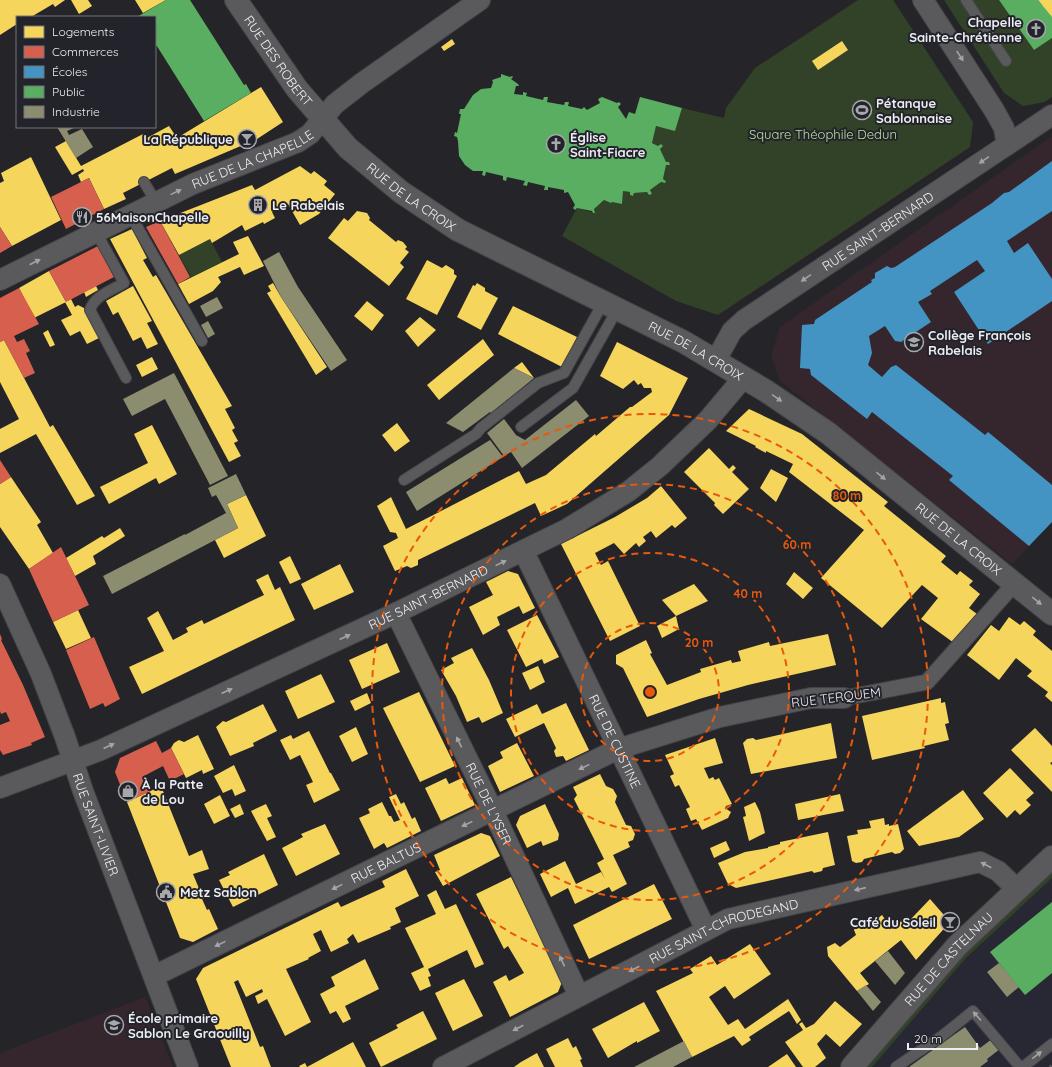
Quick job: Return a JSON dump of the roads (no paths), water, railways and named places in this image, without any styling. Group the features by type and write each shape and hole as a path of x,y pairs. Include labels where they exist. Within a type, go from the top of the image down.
{"street":[{"name":"RUE DES ROBERT","path":"236,0 297,89 322,119"},
{"name":"RUE DE LA CHAPELLE","path":"0,280 193,184 298,142 310,134 335,104 362,83 480,0"},
{"path":"923,0 994,110 1004,128 1007,137 1006,145"},
{"name":"RUE SAINT-BERNARD","path":"716,360 732,332 744,320 1052,115"},
{"name":"RUE DE LA CROIX","path":"322,119 348,148 401,192 458,230 684,342 744,377 828,433 1052,614"},
{"name":"RUE SAINT-BERNARD","path":"0,788 101,750 524,552 599,511 660,466 708,420 744,377"},
{"name":"RUE DE CUSTINE","path":"524,552 618,750 706,930"},
{"name":"RUE TERQUEM","path":"618,750 720,717 811,698 844,698 927,682 1015,583"},
{"name":"RUE SAINT-LIVIER","path":"0,584 41,674 83,791 188,1067"},
{"name":"RUE DE L'YSER","path":"396,613 493,811 579,996"},
{"name":"RUE BALTUS","path":"154,976 618,750"},
{"name":"RUE DE CASTELNAU","path":"852,1067 957,946 1016,889 1052,857"},
{"name":"RUE SAINT-CHRODEGAND","path":"443,1067 728,919 980,862 998,871 1016,889"}],"lane":[{"path":"966,0 1006,61"},
{"path":"144,182 156,202"},
{"path":"130,214 202,341"},
{"path":"96,232 124,283 96,299 92,303 90,310 126,378"},
{"path":"521,427 573,388 610,306"},
{"path":"404,480 476,434 481,428 538,383 564,373 610,306"},
{"path":"896,1067 942,1036 973,1011 1022,1067 1052,1044"}],"place":[{"name":"Chapelle Sainte-Chrétienne","path":"1036,29"},
{"name":"Pétanque Sablonnaise","path":"862,110"},
{"name":"La République","path":"247,139"},
{"name":"Église Saint-Fiacre","path":"556,144"},
{"name":"Le Rabelais","path":"258,205"},
{"name":"56MaisonChapelle","path":"82,217"},
{"name":"Collège François Rabelais","path":"914,342"},
{"name":"À la Patte de Lou","path":"128,791"},
{"name":"Metz Sablon","path":"166,892"},
{"name":"Café du Soleil","path":"950,922"},
{"name":"École primaire Sablon Le Graouilly","path":"114,1025"}],"park label":[{"name":"Square Théophile Dedun","path":"823,134"}]}
